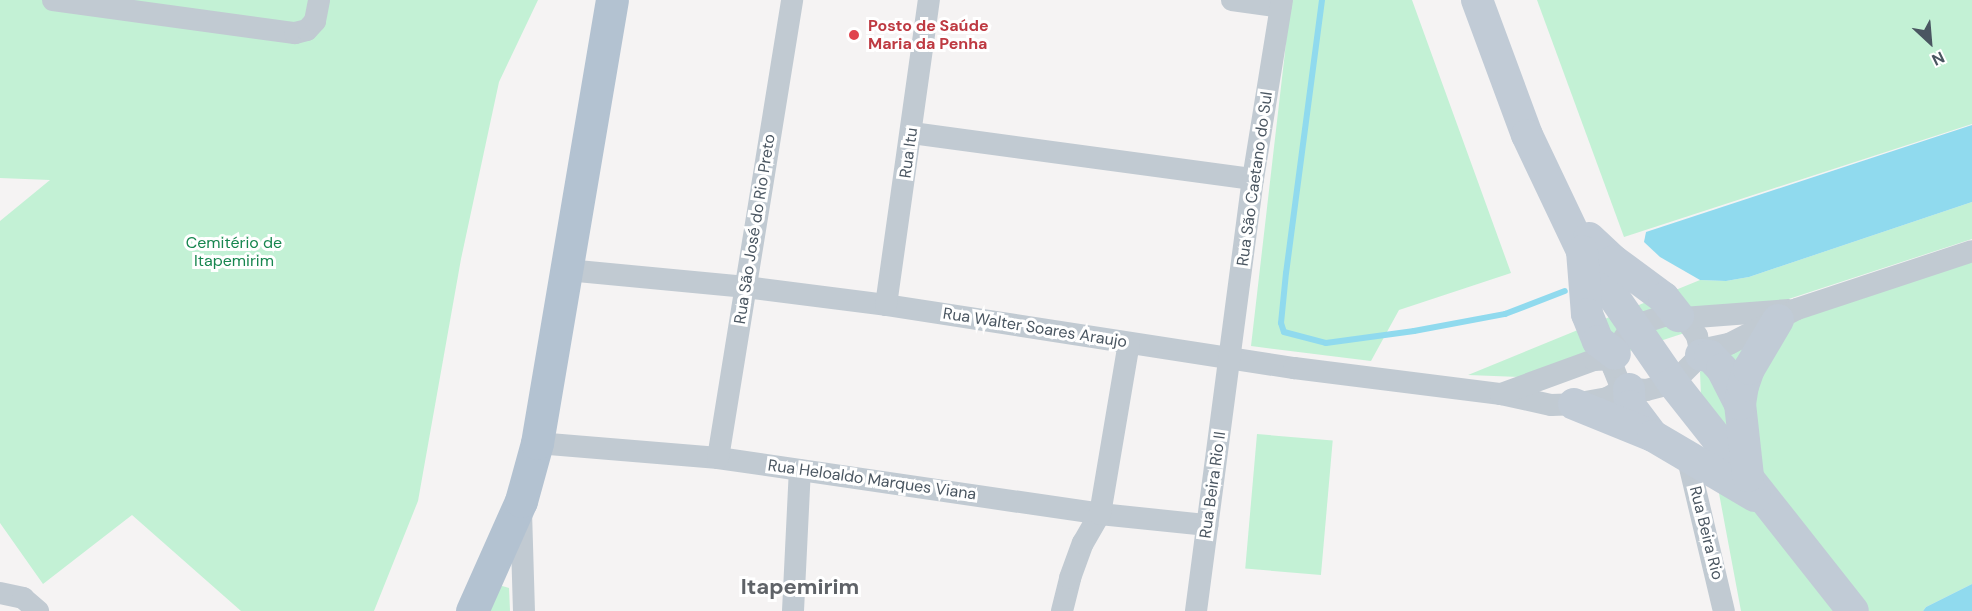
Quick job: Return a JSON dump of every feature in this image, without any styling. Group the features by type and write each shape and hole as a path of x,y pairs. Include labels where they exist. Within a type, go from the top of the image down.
{"main road":[{"path":"472,611 521,501 537,443 612,0"},
{"path":"1477,0 1527,135 1582,251 1636,325 1673,383 1852,609"},
{"path":"1564,215 1614,261 1664,298 1680,317"},
{"path":"1582,251 1587,314 1599,341 1614,356"},
{"path":"1748,477 1740,404 1749,369 1787,315"},
{"path":"1701,353 1710,356 1722,369 1740,404"},
{"path":"1627,388 1630,406 1653,436"},
{"path":"1574,404 1653,436 1771,506"}],"street":[{"path":"53,0 295,33 307,30 315,21 319,0"},
{"name":"Rua São José do Rio Preto","path":"718,458 792,0"},
{"name":"Rua Itu","path":"886,305 929,0"},
{"path":"1232,0 1282,4"},
{"name":"Rua São Caetano do Sul","path":"1231,358 1253,178 1282,4"},
{"path":"912,133 1253,178"},
{"path":"1673,383 1701,353 1729,345 1787,315 1972,251"},
{"name":"Rua Walter Soares Araujo","path":"567,270 746,287 886,305 1231,358 1501,394 1535,403 1574,404 1607,398 1627,388 1646,390 1673,383"},
{"path":"1627,388 1616,374 1614,356 1628,332 1636,325 1663,316 1787,315"},
{"path":"1680,317 1693,329 1701,353"},
{"path":"1062,611 1070,578 1083,543 1100,514 1128,343"},
{"name":"Rua Walter Soares Araujo","path":"1501,394 1594,360 1614,356"},
{"name":"Rua Beira Rio II","path":"1196,611 1231,358"},
{"name":"Rua Heloaldo Marques Viana","path":"537,443 718,458 1100,514 1207,525"},
{"name":"Rua Beira Rio","path":"1687,455 1724,611"},
{"path":"793,611 800,470"},
{"path":"521,501 525,611"},
{"path":"0,593 26,606"}],"green space":[{"name":"Cemitério de Itapemirim","path":"0,0 538,0 499,82 461,259 418,501 374,611 241,611 132,515 43,584 0,523 0,221 50,180 0,178"},
{"path":"1289,0 1412,0 1511,273 1399,310 1371,361 1251,346"},
{"path":"1537,0 1972,0 1972,124 1624,237"},
{"path":"1972,202 1972,239 1547,378 1468,375 1700,280 1726,281 1749,277"},
{"path":"1972,259 1972,584 1926,607 1923,611 1741,611 1701,397 1700,372 1722,342"},
{"path":"1257,434 1333,441 1321,575 1245,568"},
{"path":"499,585 509,588 510,611 489,611"}],"water":[{"path":"1972,125 1972,202 1749,277 1726,281 1700,280 1660,257 1644,242 1646,232"},
{"path":"1972,584 1972,611 1923,611 1926,607"}],"waterway":[{"path":"1322,0 1286,273 1281,323 1284,332 1326,343 1414,331 1505,314 1565,291"}],"place":[{"name":"Posto de Saúde Maria da Penha","path":"854,35"}],"district":[{"name":"Itapemirim","path":"800,587"}]}
